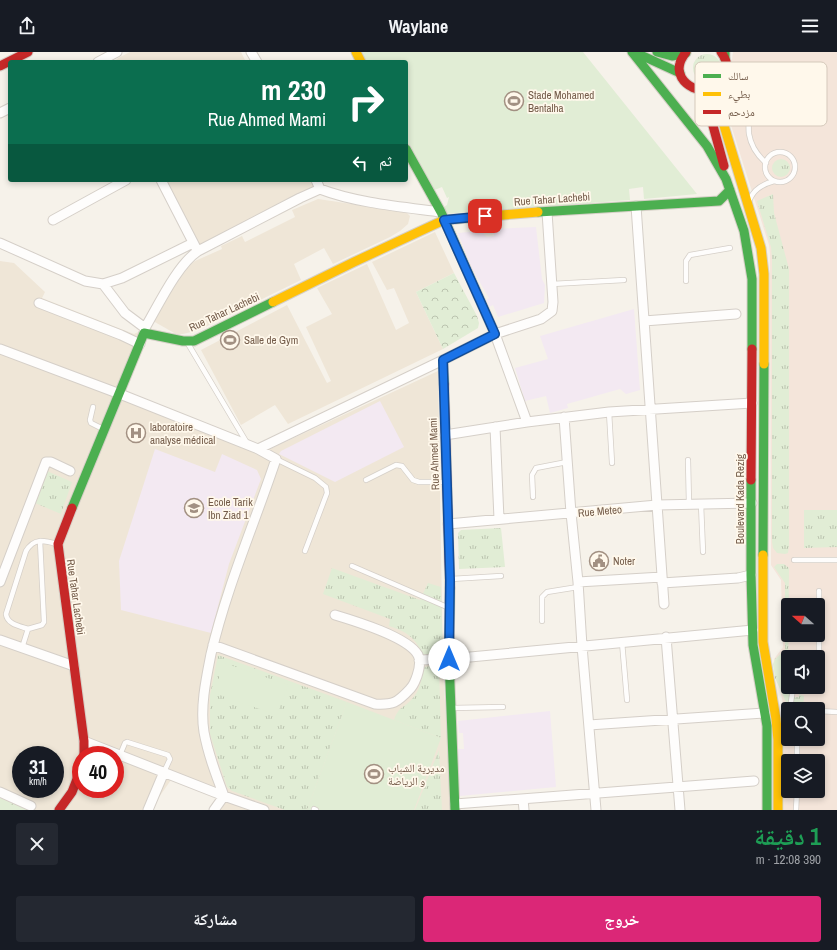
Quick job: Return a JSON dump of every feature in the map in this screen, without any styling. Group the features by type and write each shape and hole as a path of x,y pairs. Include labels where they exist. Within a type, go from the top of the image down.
{"main road":[{"path":"12,60 28,52"},
{"path":"633,52 659,65 680,73"},
{"path":"633,52 708,146 726,179"},
{"path":"657,52 670,57 679,56 686,52"},
{"path":"686,52 680,62 680,73 684,82 695,89"},
{"path":"714,126 726,179"},
{"path":"724,126 761,248 764,274 763,642 776,719 778,740 778,810"},
{"path":"408,153 443,216 495,334 443,360"},
{"name":"Boulevard Kada Rezig","path":"726,179 744,231 752,279 751,575 754,655 767,726 767,810"},
{"name":"Rue Tahar Lachebi","path":"84,746 58,556 58,544 120,394 144,331 186,341 194,341 443,216 547,212 720,201 730,190"},
{"name":"Rue Ahmed Mami","path":"443,360 450,580 449,659 455,807"},
{"path":"59,810 72,792"}],"street":[{"path":"110,59 117,52"},
{"path":"53,220 122,182"},
{"path":"162,182 195,247"},
{"path":"317,182 320,189 332,194 443,216"},
{"path":"0,243 85,281 103,284 122,278 195,247 320,189"},
{"path":"636,206 664,604"},
{"path":"527,422 495,334 541,319 552,311 554,302 547,212"},
{"path":"103,284 126,313 144,331 195,247"},
{"path":"39,303 140,344"},
{"path":"644,321 736,314"},
{"path":"0,349 120,394 258,449 276,459 223,609 208,669 203,703 204,732 211,760 224,796"},
{"path":"258,449 443,360"},
{"path":"446,435 527,422 610,412 752,403"},
{"path":"564,417 596,810"},
{"path":"495,427 499,520"},
{"path":"0,582 46,462 50,462 70,472"},
{"name":"Rue Meteo","path":"448,524 658,505 752,503"},
{"path":"578,584 738,578 751,575"},
{"path":"213,645 375,704 390,705 403,697 413,686 419,671 418,656 413,648 391,635 336,614"},
{"path":"419,660 449,659 666,637 753,630"},
{"path":"666,637 680,810"},
{"path":"0,640 74,666"},
{"path":"590,725 765,714"},
{"path":"84,741 95,745"},
{"path":"124,757 264,810"},
{"path":"148,810 164,772"},
{"path":"455,807 523,799 754,780"},
{"path":"0,792 31,806"},
{"path":"214,810 224,796"},
{"path":"523,799 524,810"}],"lane":[{"path":"748,126 750,139 758,154 766,163 767,173 774,181"},
{"path":"748,203 755,191 767,183 774,181 782,182 790,178 794,170 793,161 786,154 778,153 772,155 766,163"},
{"path":"686,282 686,261 690,254 730,248"},
{"path":"552,284 624,280"},
{"path":"186,341 248,446"},
{"path":"93,407 90,420 91,423 104,430"},
{"path":"610,412 612,463"},
{"path":"276,459 315,478 326,487 326,493 305,551"},
{"path":"688,460 689,505"},
{"path":"533,497 532,475 536,468 567,462"},
{"path":"366,480 396,465 402,466 413,480 419,482 446,482"},
{"path":"701,504 703,552"},
{"path":"40,541 44,622 42,625 28,629 9,622 6,618 26,551 31,545 40,541 58,544"},
{"path":"794,560 837,560"},
{"path":"352,566 449,607"},
{"path":"450,580 501,576"},
{"path":"542,621 542,597 544,594 578,584"},
{"path":"819,591 819,650"},
{"path":"22,648 28,629"},
{"path":"622,642 627,700"},
{"path":"451,708 503,707"},
{"path":"825,711 837,712"},
{"path":"124,746 127,742 168,755 170,759 164,772"},
{"path":"797,746 797,754"},
{"path":"796,798 796,810"}],"shaded area":[{"path":"130,52 241,52 245,60 116,60"},
{"path":"733,52 837,52 837,810 784,810 784,798 825,798 825,754 784,754 784,746 825,746 825,702 783,702 781,694 774,659 783,647 783,642 825,642 825,598 782,598 781,580 771,565 769,245 731,126 827,126 827,62 732,62"},
{"path":"165,182 313,182 314,185 312,188 199,247"},
{"path":"318,199 406,212 410,216 408,224 400,231 333,264 324,248 294,264 301,280 199,330 176,334 153,321 184,270 195,261 222,249 221,246 242,236 245,242 295,217 292,210"},
{"path":"536,227 542,279 545,285 544,303 498,317 493,305 489,307 486,300 489,298 471,267 458,233 481,231 487,237 494,236 493,229"},
{"path":"435,232 454,273 416,292 443,349 288,424 275,405 241,425 201,350 287,305 327,383 331,381 306,327 332,314 317,288 367,264 396,330 409,323 394,288 387,290 372,262"},
{"path":"0,261 14,263 45,292 42,298 134,334 140,331 119,389 268,450 438,371 443,668 451,810 210,810 219,798 171,780 150,810 0,810"},
{"path":"634,309 640,390 626,394 620,389 567,404 568,408 550,413 546,396 525,401 515,368 548,359 540,336"},
{"path":"380,401 404,447 335,482 279,454 281,451"},
{"name":"Ecole Tarik Ibn Ziad 1","path":"155,449 215,472 222,454 257,470 261,479 229,564 211,633 121,610 119,561"},
{"path":"550,711 556,787 460,796 457,749 464,749 463,733 459,733 458,721"}],"green space":[{"name":"Stade Mohamed Bentalha","path":"361,52 583,52 697,194 644,199 643,187 629,189 630,200 444,214 441,209 447,205 449,197 447,198 442,187 432,191 408,144 408,60 365,60"},
{"path":"707,54 717,58 719,62 695,62 695,75 693,68 694,63 697,58"},
{"path":"777,159 785,159 790,164 788,175 785,177 777,177 772,172 772,164"},
{"path":"773,194 774,213 789,269 789,546 788,553 785,554 777,553 773,548 772,542 772,257 771,247 757,201"},
{"path":"454,273 477,316 479,323 478,328 443,349 416,292"},
{"path":"47,471 72,482 61,514 35,503"},
{"path":"804,510 837,510 837,547 804,548"},
{"path":"501,528 505,567 459,569 458,533 461,530"},
{"path":"777,564 784,564 789,568 789,598 785,598 785,583 774,567"},
{"path":"332,568 420,600 428,583 441,587 443,653 423,655 417,644 410,636 389,626 390,619 323,594"},
{"path":"785,642 788,642 788,650 785,650"},
{"path":"781,654 781,691 775,678 773,664 775,659"},
{"path":"218,655 347,702 307,810 285,810 232,791 227,787 210,734 210,695"},
{"path":"224,663 288,685 277,715 214,693"},
{"path":"439,665 441,738 394,720 400,710 415,696 419,688 423,667"},
{"path":"782,694 789,694 789,697 799,697 799,694 804,696 804,702 786,702"},
{"name":"مديرية الشباب و الرياضة","path":"347,702 441,738 414,810 307,810"},
{"path":"439,750 442,810 415,810"},
{"path":"0,798 28,810 0,810"}],"traffic: fast":[{"path":"632,52 707,146 726,179 744,231 752,279 752,349"},
{"path":"634,52 680,73"},
{"path":"657,52 672,56 686,53"},
{"path":"725,52 725,59"},
{"path":"408,153 441,212 495,334 443,360 444,384"},
{"path":"538,212 719,201 730,190"},
{"path":"72,508 144,333 183,341 194,341 273,302"},
{"path":"763,555 764,364"},
{"path":"751,480 753,645 767,726 767,810"},
{"path":"450,588 449,659 455,810"}],"traffic: slow":[{"path":"356,52 360,60"},
{"path":"724,126 761,248 764,274 764,364"},
{"path":"273,302 444,220 538,212"},
{"path":"763,555 763,642 776,719 778,740 778,810"}],"traffic: jam":[{"path":"12,60 28,52"},
{"path":"686,52 680,63 679,71 687,84 695,88"},
{"path":"721,52 726,62"},
{"path":"0,66 8,62"},
{"path":"713,126 724,166"},
{"path":"751,480 752,349"},
{"path":"444,384 450,588"},
{"path":"72,508 58,544 84,746"},
{"path":"59,810 72,792"}],"place":[{"name":"Stade Mohamed Bentalha","path":"514,101"},
{"name":"Salle de Gym","path":"230,340"},
{"name":"laboratoire analyse médical","path":"136,433"},
{"name":"Ecole Tarik Ibn Ziad 1","path":"194,508"},
{"name":"Noter","path":"599,561"},
{"name":"مديرية الشباب و الرياضة","path":"374,774"}],"route":[{"path":"449,659 450,580 443,360 495,334 444,220 485,216"}]}
